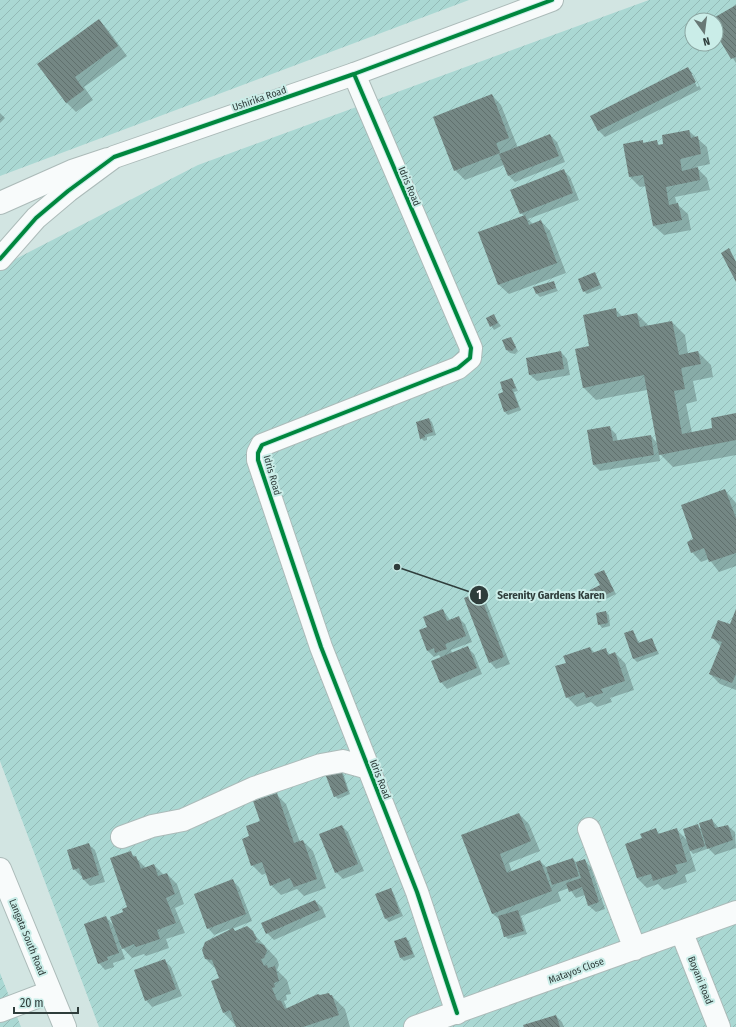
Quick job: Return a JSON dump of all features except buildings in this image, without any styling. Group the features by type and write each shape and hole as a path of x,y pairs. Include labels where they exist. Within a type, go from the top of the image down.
{"street":[{"name":"Ushirika Road","path":"0,259 36,218 68,191 114,157 354,74 552,0"},
{"name":"Idris Road","path":"354,74 471,348 470,358 458,368 262,445 258,453 258,460 318,640 417,892 457,1013"},
{"path":"0,204 72,171 114,157"},
{"path":"122,837 152,826 183,820 254,788 321,765 343,761 368,768"},
{"path":"589,829 635,949"},
{"name":"Langata South Road","path":"0,869 65,1027"},
{"name":"Matayos Close","path":"415,1027 682,933 736,912"},
{"name":"Boyani Road","path":"682,933 719,1027"},
{"path":"0,1011 50,992"}],"shaded area":[{"path":"0,0 469,0 0,176"},
{"path":"649,0 736,0 736,1027 99,1027 0,761 0,267 198,165"},
{"path":"0,973 21,1027 0,1027"}],"cycle path":[{"path":"0,259 36,218 68,191 114,157 354,74 552,0"},
{"path":"354,74 471,348 470,358 458,368 262,445 258,453 258,460 321,647 417,892 457,1013"}],"place":[{"name":"Serenity Gardens Karen","path":"397,567"}]}
